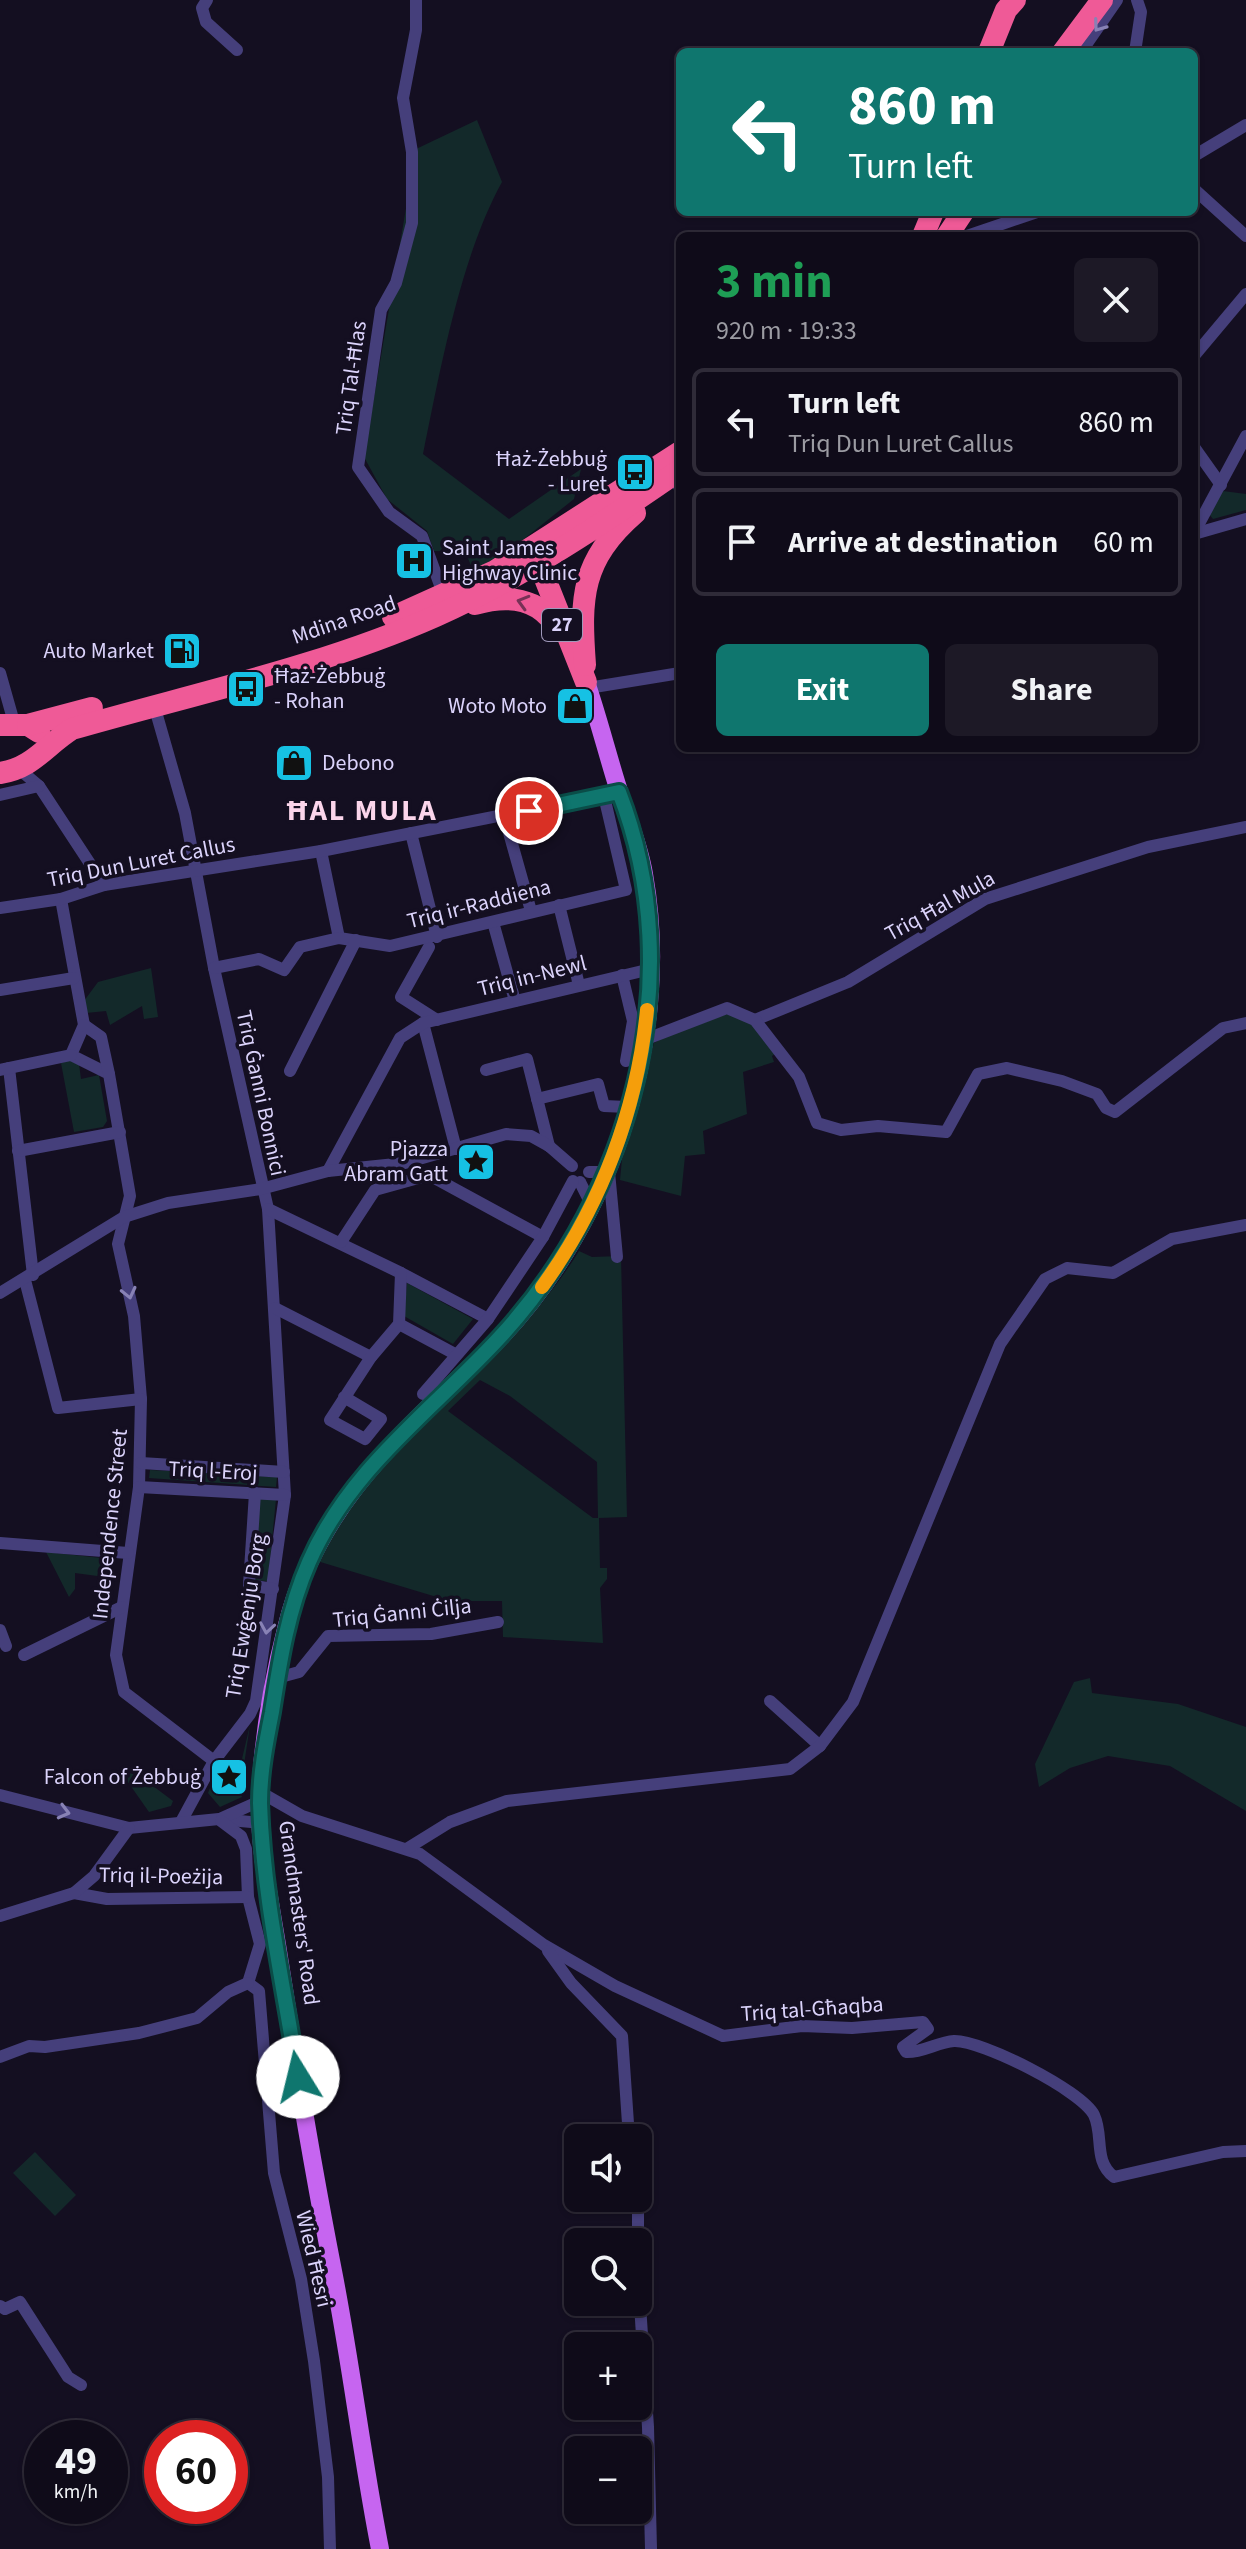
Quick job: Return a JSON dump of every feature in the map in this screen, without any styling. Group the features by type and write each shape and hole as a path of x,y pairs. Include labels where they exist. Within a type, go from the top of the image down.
{"highway":[{"path":"992,44 1015,0"},
{"path":"992,44 1025,0"},
{"path":"1082,24 1094,0"},
{"path":"1066,48 1102,0"},
{"name":"Mdina Road","path":"10,722 50,718 318,644 440,606 495,571 676,474"},
{"path":"587,685 581,613 586,577 616,530 676,474"},
{"path":"542,564 547,551 565,532 676,474"},
{"name":"Mdina Road","path":"10,771 72,729 346,650 440,606 542,564 604,510"},
{"name":"27","path":"587,685 573,620 574,587 585,551 604,510"},
{"name":"27","path":"542,564 553,604 587,685"},
{"path":"440,606 497,599 533,605 555,623 587,685"},
{"path":"10,722 41,734 43,750"}],"main road":[{"name":"Grandmasters' Road","path":"380,2549 310,2159 261,1823 260,1797 286,1626 296,1594 340,1504 411,1424 524,1311 553,1272 609,1172 644,1040 651,969 644,871 612,794 587,685"}],"street":[{"path":"207,0 202,8 206,22 237,50"},
{"name":"Triq Tal-Ħlas","path":"416,0 416,30 403,98 412,152 413,210 396,283 381,310 358,467 389,512 422,536 440,606"},
{"path":"1084,48 1117,0"},
{"path":"1136,48 1141,12 1137,0"},
{"path":"1198,154 1246,125"},
{"path":"1198,193 1246,236"},
{"path":"967,216 982,230"},
{"path":"977,232 1013,216"},
{"path":"1198,351 1246,294"},
{"path":"1198,527 1246,436"},
{"path":"1198,453 1221,485"},
{"path":"1198,533 1246,519"},
{"path":"0,673 10,722"},
{"path":"587,685 676,674"},
{"name":"Triq Ġanni Bonnici","path":"154,705 185,813 214,968 261,1189 268,1209 285,1495"},
{"path":"39,786 43,750"},
{"path":"10,771 39,786 104,885"},
{"path":"0,795 39,786"},
{"name":"Triq Dun Luret Callus","path":"0,908 61,899 104,885 321,851 612,794"},
{"name":"Triq ir-Raddiena","path":"214,968 259,959 284,970 300,947 339,938 390,946 433,942 531,911 626,890 612,794"},
{"path":"504,815 531,911"},
{"name":"Triq Ħal Mula","path":"755,1020 848,982 985,899 1148,847 1246,827"},
{"path":"411,833 433,942 401,997 437,1020"},
{"path":"321,851 339,938"},
{"path":"61,899 84,1025 71,1055"},
{"path":"559,905 579,985"},
{"path":"493,922 515,1001"},
{"path":"290,1071 356,940"},
{"name":"Triq in-Newl","path":"423,1023 651,969"},
{"path":"622,975 633,1021 626,1061"},
{"path":"0,990 74,978"},
{"path":"644,1040 727,1008 755,1020 799,1077 817,1123 841,1130 878,1126 946,1132 978,1074 1007,1068 1062,1081 1097,1094 1106,1108 1115,1112 1223,1028 1246,1023"},
{"path":"328,1171 400,1038 423,1023 456,1149"},
{"name":"Independence Street","path":"84,1025 101,1037 130,1196 118,1244 134,1316 141,1399 139,1487 116,1655 124,1692 214,1761"},
{"path":"109,1074 71,1055 5,1069 18,1151 29,1278 58,1408 141,1399"},
{"path":"486,1070 527,1059 549,1146"},
{"path":"537,1099 598,1084 604,1106 627,1107"},
{"path":"18,1151 120,1132"},
{"path":"0,1293 124,1217 168,1203 261,1189 328,1171 405,1163 506,1134 531,1136 549,1146 572,1166 584,1164 580,1178 488,1319 423,1394"},
{"path":"580,1178 609,1172 617,1257"},
{"path":"341,1242 375,1190 429,1175 543,1237"},
{"path":"580,1178 592,1206"},
{"path":"268,1209 341,1242 488,1319"},
{"path":"414,1851 450,1822 507,1801 790,1769 820,1746 853,1702 1000,1344 1045,1279 1067,1268 1113,1273 1172,1239 1246,1225"},
{"path":"348,1393 371,1357 399,1324 401,1273"},
{"path":"275,1308 371,1357"},
{"path":"399,1324 455,1354"},
{"name":"Triq l-Eroj","path":"141,1463 284,1472"},
{"name":"Triq l-Eroj","path":"139,1487 285,1495"},
{"path":"255,1493 249,1585 273,1589"},
{"name":"Triq Ewġenju Borg","path":"182,1820 214,1761 250,1714 256,1701 285,1495"},
{"path":"0,1543 128,1553"},
{"path":"24,1655 122,1607"},
{"name":"Triq Ġanni Ċilja","path":"277,1678 299,1672 328,1636 431,1634 498,1622"},
{"path":"0,1630 6,1646"},
{"path":"770,1701 820,1746"},
{"path":"0,1795 129,1828 182,1820 219,1819 261,1823"},
{"path":"219,1819 260,1797"},
{"name":"Triq tal-Għaqba","path":"260,1797 302,1816 414,1851 544,1945 615,1986 723,2036 802,2026 852,2028 923,2022 928,2029 908,2040 903,2047 906,2052 952,2041 969,2043 1030,2068 1086,2102 1096,2118 1100,2157 1106,2171 1114,2177 1223,2152 1246,2151"},
{"path":"0,2057 29,2046 45,2047 139,2033 197,2018 228,1992 248,1983 260,1944 248,1897 246,1849 241,1836 219,1819"},
{"path":"0,1916 74,1893 94,1876 129,1828"},
{"name":"Triq il-Poeżija","path":"74,1893 107,1899 248,1897"},
{"path":"544,1945 571,1983 622,2036 628,2124"},
{"name":"Wied Ħesri","path":"248,1983 259,1991 274,2173 301,2279 314,2361 328,2477 330,2549"},
{"path":"638,2212 651,2549"},
{"path":"0,2306 5,2309 20,2302 68,2377 81,2385"}],"green space":[{"path":"477,120 502,182 463,278 423,454 509,519 581,469 574,499 495,562 474,572 465,552 434,551 427,531 387,499 364,457 416,149"},
{"path":"1223,491 1246,494 1246,510 1213,519 1209,514"},
{"path":"151,968 158,1017 144,1019 142,1006 110,1025 106,1011 86,1013 84,1001 98,982"},
{"path":"730,1013 753,1025 778,1052 772,1056 774,1062 743,1072 747,1114 703,1131 705,1154 685,1156 681,1196 620,1180 622,1159 654,1043 675,1031"},
{"path":"72,1060 79,1064 81,1079 99,1075 107,1121 103,1127 74,1132 61,1063"},
{"path":"579,1251 592,1257 621,1256 627,1517 599,1518 600,1568 607,1568 607,1579 600,1588 603,1643 503,1637 502,1601 450,1601 317,1561 344,1517 375,1476 482,1368 550,1293","holes":["480,1380 510,1396 597,1462 598,1518 593,1518 448,1411"]},
{"path":"407,1283 473,1319 453,1344 404,1316"},
{"path":"150,1470 277,1477 276,1487 149,1478"},
{"path":"260,1498 276,1499 268,1581 252,1580"},
{"path":"46,1552 111,1559 115,1572 106,1572 105,1577 75,1573 75,1589 69,1597"},
{"path":"1090,1678 1092,1693 1178,1704 1246,1727 1246,1811 1170,1766 1108,1756 1070,1768 1039,1787 1035,1764 1074,1682"},
{"path":"250,1725 242,1778 237,1785 242,1797 220,1807 208,1793 210,1788 231,1787 237,1780"},
{"path":"129,1768 173,1801 171,1806 149,1812 123,1775"},
{"path":"35,2152 76,2195 55,2216 13,2173"}],"slow traffic":[{"path":"542,1287 573,1241 609,1172 644,1040 647,1010"}],"place":[{"name":"Ħaż-Żebbuġ - Luret","path":"635,472"},
{"name":"Saint James Highway Clinic","path":"414,561"},
{"name":"Auto Market","path":"182,651"},
{"name":"Ħaż-Żebbuġ - Rohan","path":"246,689"},
{"name":"Woto Moto","path":"575,706"},
{"name":"Debono","path":"294,763"},
{"name":"Pjazza Abram Gatt","path":"476,1162"},
{"name":"Falcon of Żebbuġ","path":"229,1777"}],"district":[{"name":"ĦAL MULA","path":"362,810"}],"route":[{"path":"298,2077 270,1896 260,1801 286,1626 296,1594 323,1533 360,1478 499,1339 533,1299 573,1241 609,1172 644,1040 651,969 649,908 644,871 619,792 529,811"}]}
